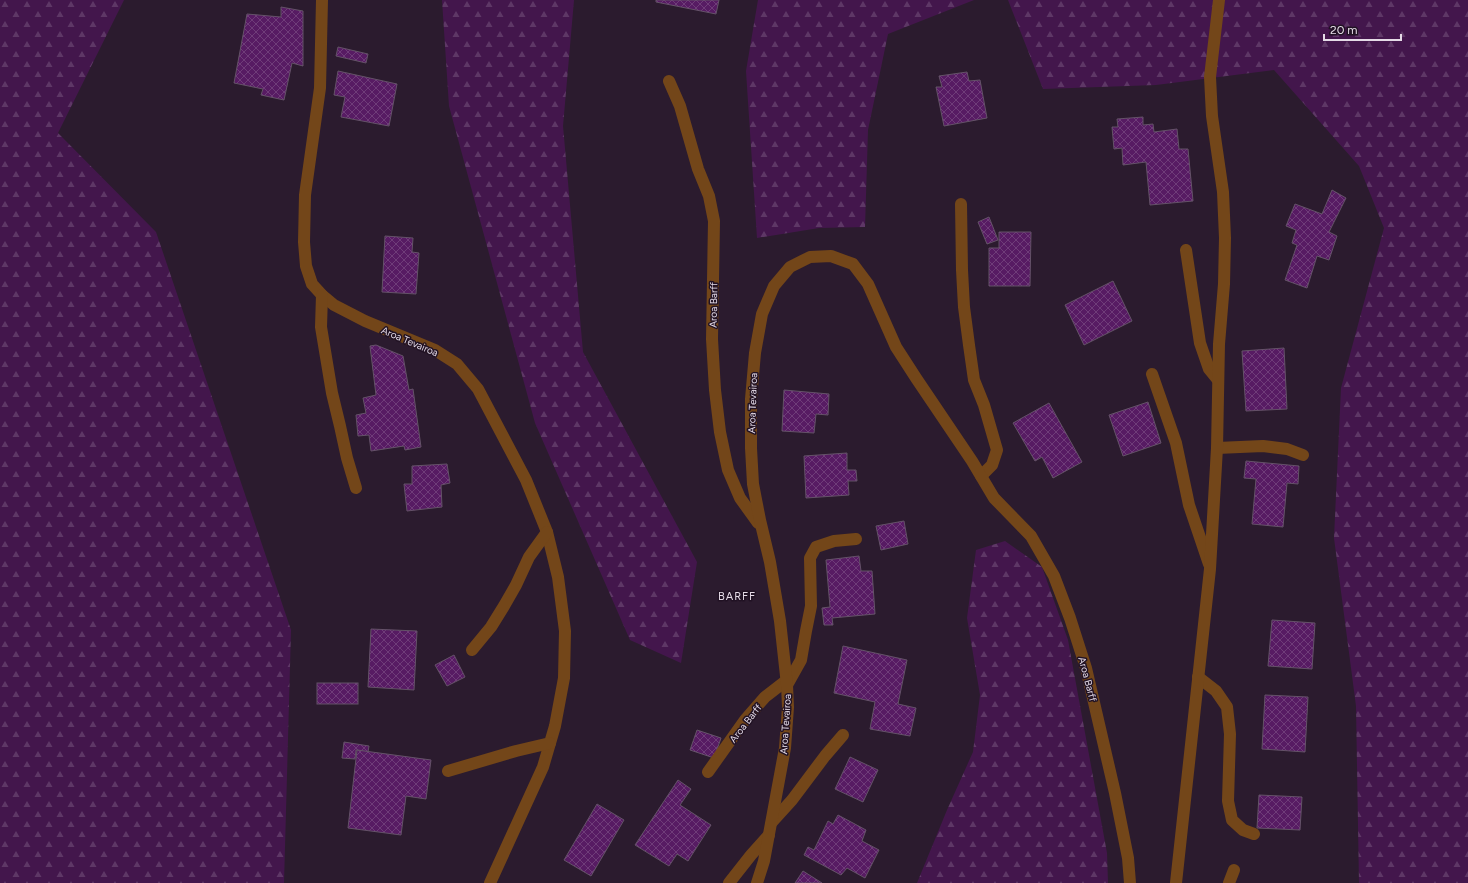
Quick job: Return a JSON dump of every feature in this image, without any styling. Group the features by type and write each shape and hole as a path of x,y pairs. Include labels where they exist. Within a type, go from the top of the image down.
{"street":[{"name":"Aroa Tevairoa","path":"322,0 320,88 305,195 304,242 306,266 312,284 334,305 365,321 435,350 457,364 478,389 526,480 547,532 558,577 565,631 564,678 555,726 542,767 490,883"},
{"path":"1176,883 1210,569 1217,448 1219,344 1224,284 1224,223 1223,192 1212,116 1210,77 1219,0"},
{"name":"Aroa Barff","path":"669,81 680,106 698,169 709,196 714,221 712,339 714,390 720,432 728,470 740,498 762,527"},
{"path":"962,204 962,270 964,307 969,345 974,380 984,405 997,450 992,465 981,476"},
{"path":"1186,250 1200,343 1209,369 1218,380"},
{"name":"Aroa Tevairoa","path":"757,883 764,861 772,822 785,748 788,707 787,682 779,614 770,562 753,484 751,399 755,353 762,314 774,286 790,267 810,257 831,256 853,264 868,284 896,347 994,498"},
{"path":"322,295 321,328 332,393 347,458 356,488"},
{"path":"1152,374 1176,443 1189,505 1210,569"},
{"path":"1217,448 1263,446 1287,449 1303,455"},
{"name":"Aroa Barff","path":"994,498 1031,536 1054,576 1070,618 1086,668 1114,786 1128,858 1130,883"},
{"path":"472,650 491,627 516,585 529,557 547,532"},
{"name":"Aroa Barff","path":"708,772 745,720 765,697 787,682 800,660 811,606 810,558 816,547 834,541 856,539"},
{"path":"1198,678 1216,692 1227,707 1230,734 1228,801 1232,820 1243,830 1254,834"},
{"path":"772,822 792,800 843,735"},
{"path":"448,771 516,751 550,743"},
{"path":"729,883 769,835"},
{"path":"1229,883 1234,870"}],"green space":[{"path":"0,0 124,0 58,133 156,232 291,630 284,883 0,883"},
{"path":"442,0 574,0 563,126 583,352 697,562 681,663 630,640 535,423 449,106"},
{"path":"758,0 974,0 888,34 868,130 865,227 819,228 757,238 746,71"},
{"path":"1008,0 1468,0 1468,883 1359,883 1356,706 1334,538 1341,388 1384,228 1359,166 1274,70 1156,85 1043,89"},
{"path":"1005,541 1042,567 1068,640 1107,853 1108,883 917,883 973,752 980,695 967,618 976,550"}],"building":[{"path":"656,0 719,0 716,14 656,2"},
{"path":"281,7 303,11 303,66 292,63 284,100 261,95 263,89 234,83 247,14 281,17"},
{"path":"338,47 368,54 366,63 336,56"},
{"path":"338,71 397,84 389,126 341,117 345,97 334,95"},
{"path":"967,72 969,81 980,80 987,118 944,126 936,87 942,87 939,76"},
{"path":"1143,117 1143,125 1153,124 1154,132 1177,129 1179,149 1188,149 1193,201 1150,205 1146,162 1123,165 1122,148 1114,149 1112,127 1118,127 1117,119"},
{"path":"1332,190 1346,198 1329,232 1337,236 1329,260 1317,256 1307,288 1285,280 1297,245 1292,243 1296,230 1286,226 1295,204 1322,214"},
{"path":"989,217 998,240 987,244 978,222"},
{"path":"999,232 1031,232 1030,286 989,286 989,248 999,248"},
{"path":"385,236 413,238 412,252 419,253 416,294 382,292"},
{"path":"1113,281 1132,321 1084,345 1065,305"},
{"path":"376,345 403,356 409,390 413,389 421,447 405,450 404,446 371,451 369,435 358,436 356,415 366,413 363,398 376,395 370,346"},
{"path":"1284,348 1287,409 1246,411 1242,351"},
{"path":"784,390 829,394 828,415 816,414 814,433 782,431"},
{"path":"1148,402 1161,443 1123,456 1109,415"},
{"path":"1049,403 1082,462 1053,478 1042,457 1035,461 1013,423"},
{"path":"847,453 847,470 856,470 857,481 848,481 849,495 806,498 804,456"},
{"path":"1246,461 1299,466 1298,484 1287,483 1283,527 1252,524 1256,479 1244,478"},
{"path":"447,464 450,483 441,485 442,507 407,511 404,484 412,484 412,466"},
{"path":"904,521 908,544 881,550 876,526"},
{"path":"859,556 861,571 872,571 875,614 832,618 833,625 824,625 822,608 830,607 826,560"},
{"path":"1272,620 1315,623 1312,669 1268,666"},
{"path":"371,629 417,631 414,690 368,687"},
{"path":"843,646 907,660 898,704 916,708 910,736 870,729 875,702 834,693"},
{"path":"454,655 465,677 447,686 435,665"},
{"path":"317,683 358,683 358,704 317,704"},
{"path":"1265,695 1308,697 1305,752 1262,749"},
{"path":"697,730 721,738 714,758 690,750"},
{"path":"344,742 369,746 368,752 356,750 355,759 342,758"},
{"path":"357,750 431,760 426,799 406,796 401,835 348,828"},
{"path":"850,757 878,770 863,802 835,789"},
{"path":"678,780 691,789 680,805 711,825 688,861 677,854 669,866 635,845"},
{"path":"1259,795 1302,797 1300,830 1257,828"},
{"path":"597,804 624,820 591,876 564,860"},
{"path":"838,815 866,830 862,841 879,850 865,878 847,868 841,875 804,855 808,847 814,850 828,821 833,824"},
{"path":"803,871 822,883 795,883"}],"district":[{"name":"BARFF","path":"737,596"}]}
